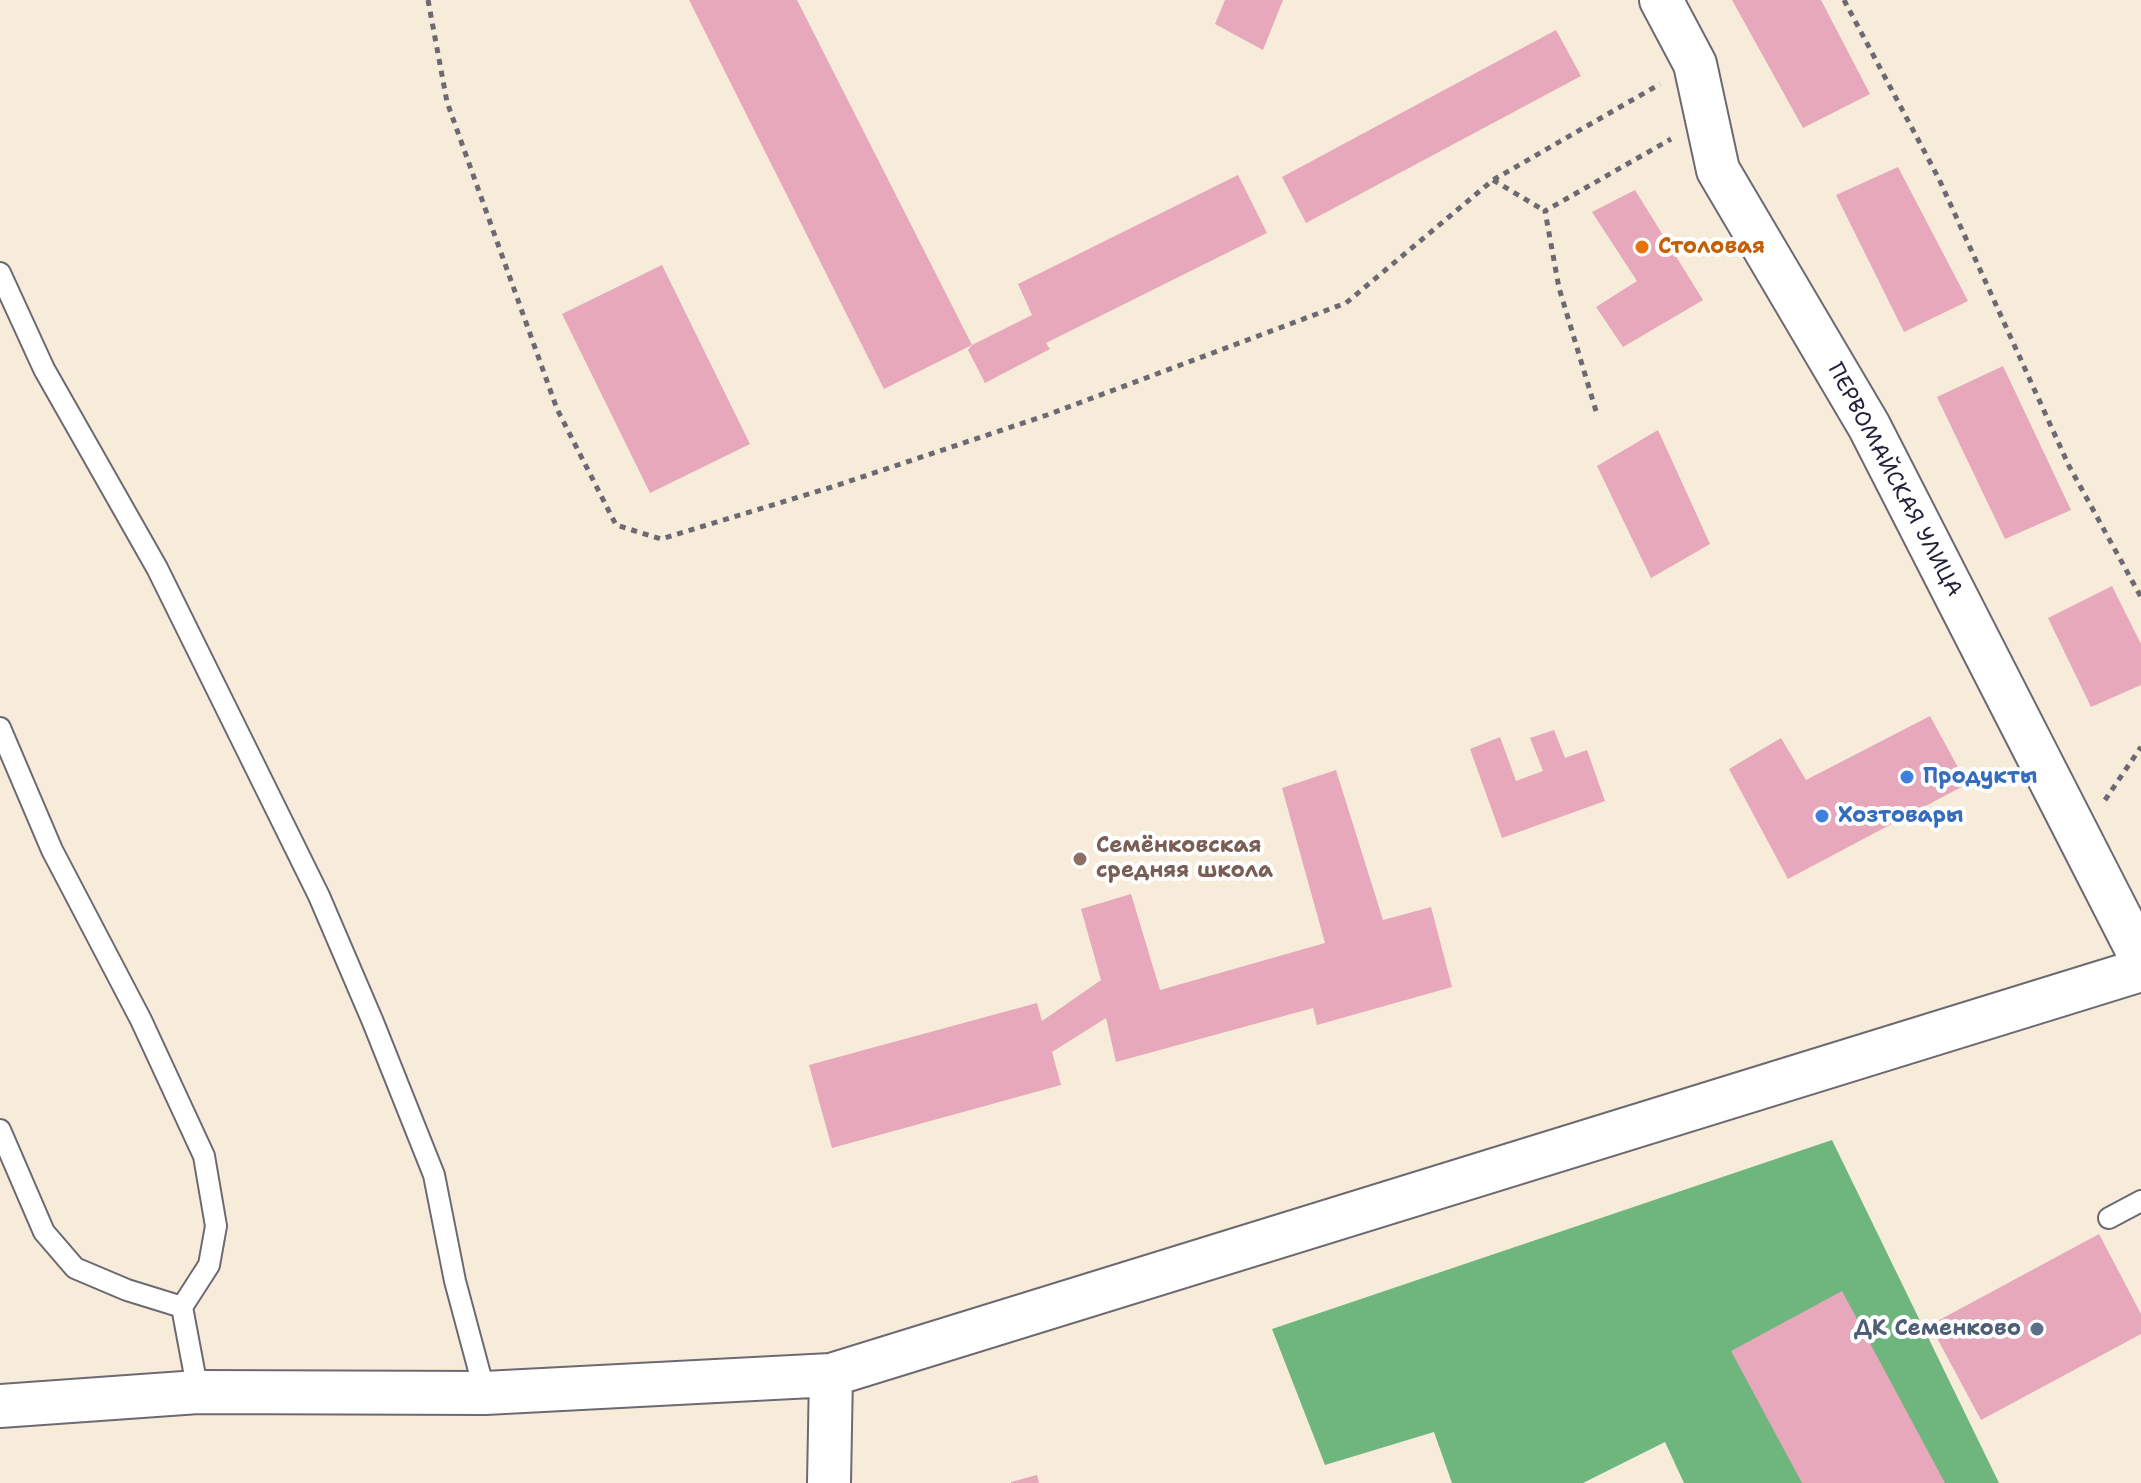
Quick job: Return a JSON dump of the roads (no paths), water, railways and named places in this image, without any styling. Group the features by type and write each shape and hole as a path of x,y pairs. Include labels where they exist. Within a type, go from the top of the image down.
{"street":[{"name":"ПЕРВОМАЙСКАЯ УЛИЦА","path":"1661,0 1695,64 1718,170 1869,426 2141,958"},
{"path":"0,1406 198,1392 485,1393 831,1375 2141,970"},
{"path":"829,1483 831,1375"}],"lane":[{"path":"0,273 44,369 164,582 319,896 434,1175 455,1281 485,1393"},
{"path":"0,728 52,850 141,1020 204,1156 216,1226 209,1265 182,1307 198,1392"},
{"path":"0,1130 44,1232 75,1268 127,1290 182,1307"},
{"path":"2109,1218 2141,1201"}],"place":[{"name":"Столовая","path":"1642,247"},
{"name":"Продукты","path":"1907,777"},
{"name":"Хозтовары","path":"1822,816"},
{"name":"Семёнковская средняя школа","path":"1080,859"},
{"name":"ДК Семенково","path":"2037,1329"}]}
